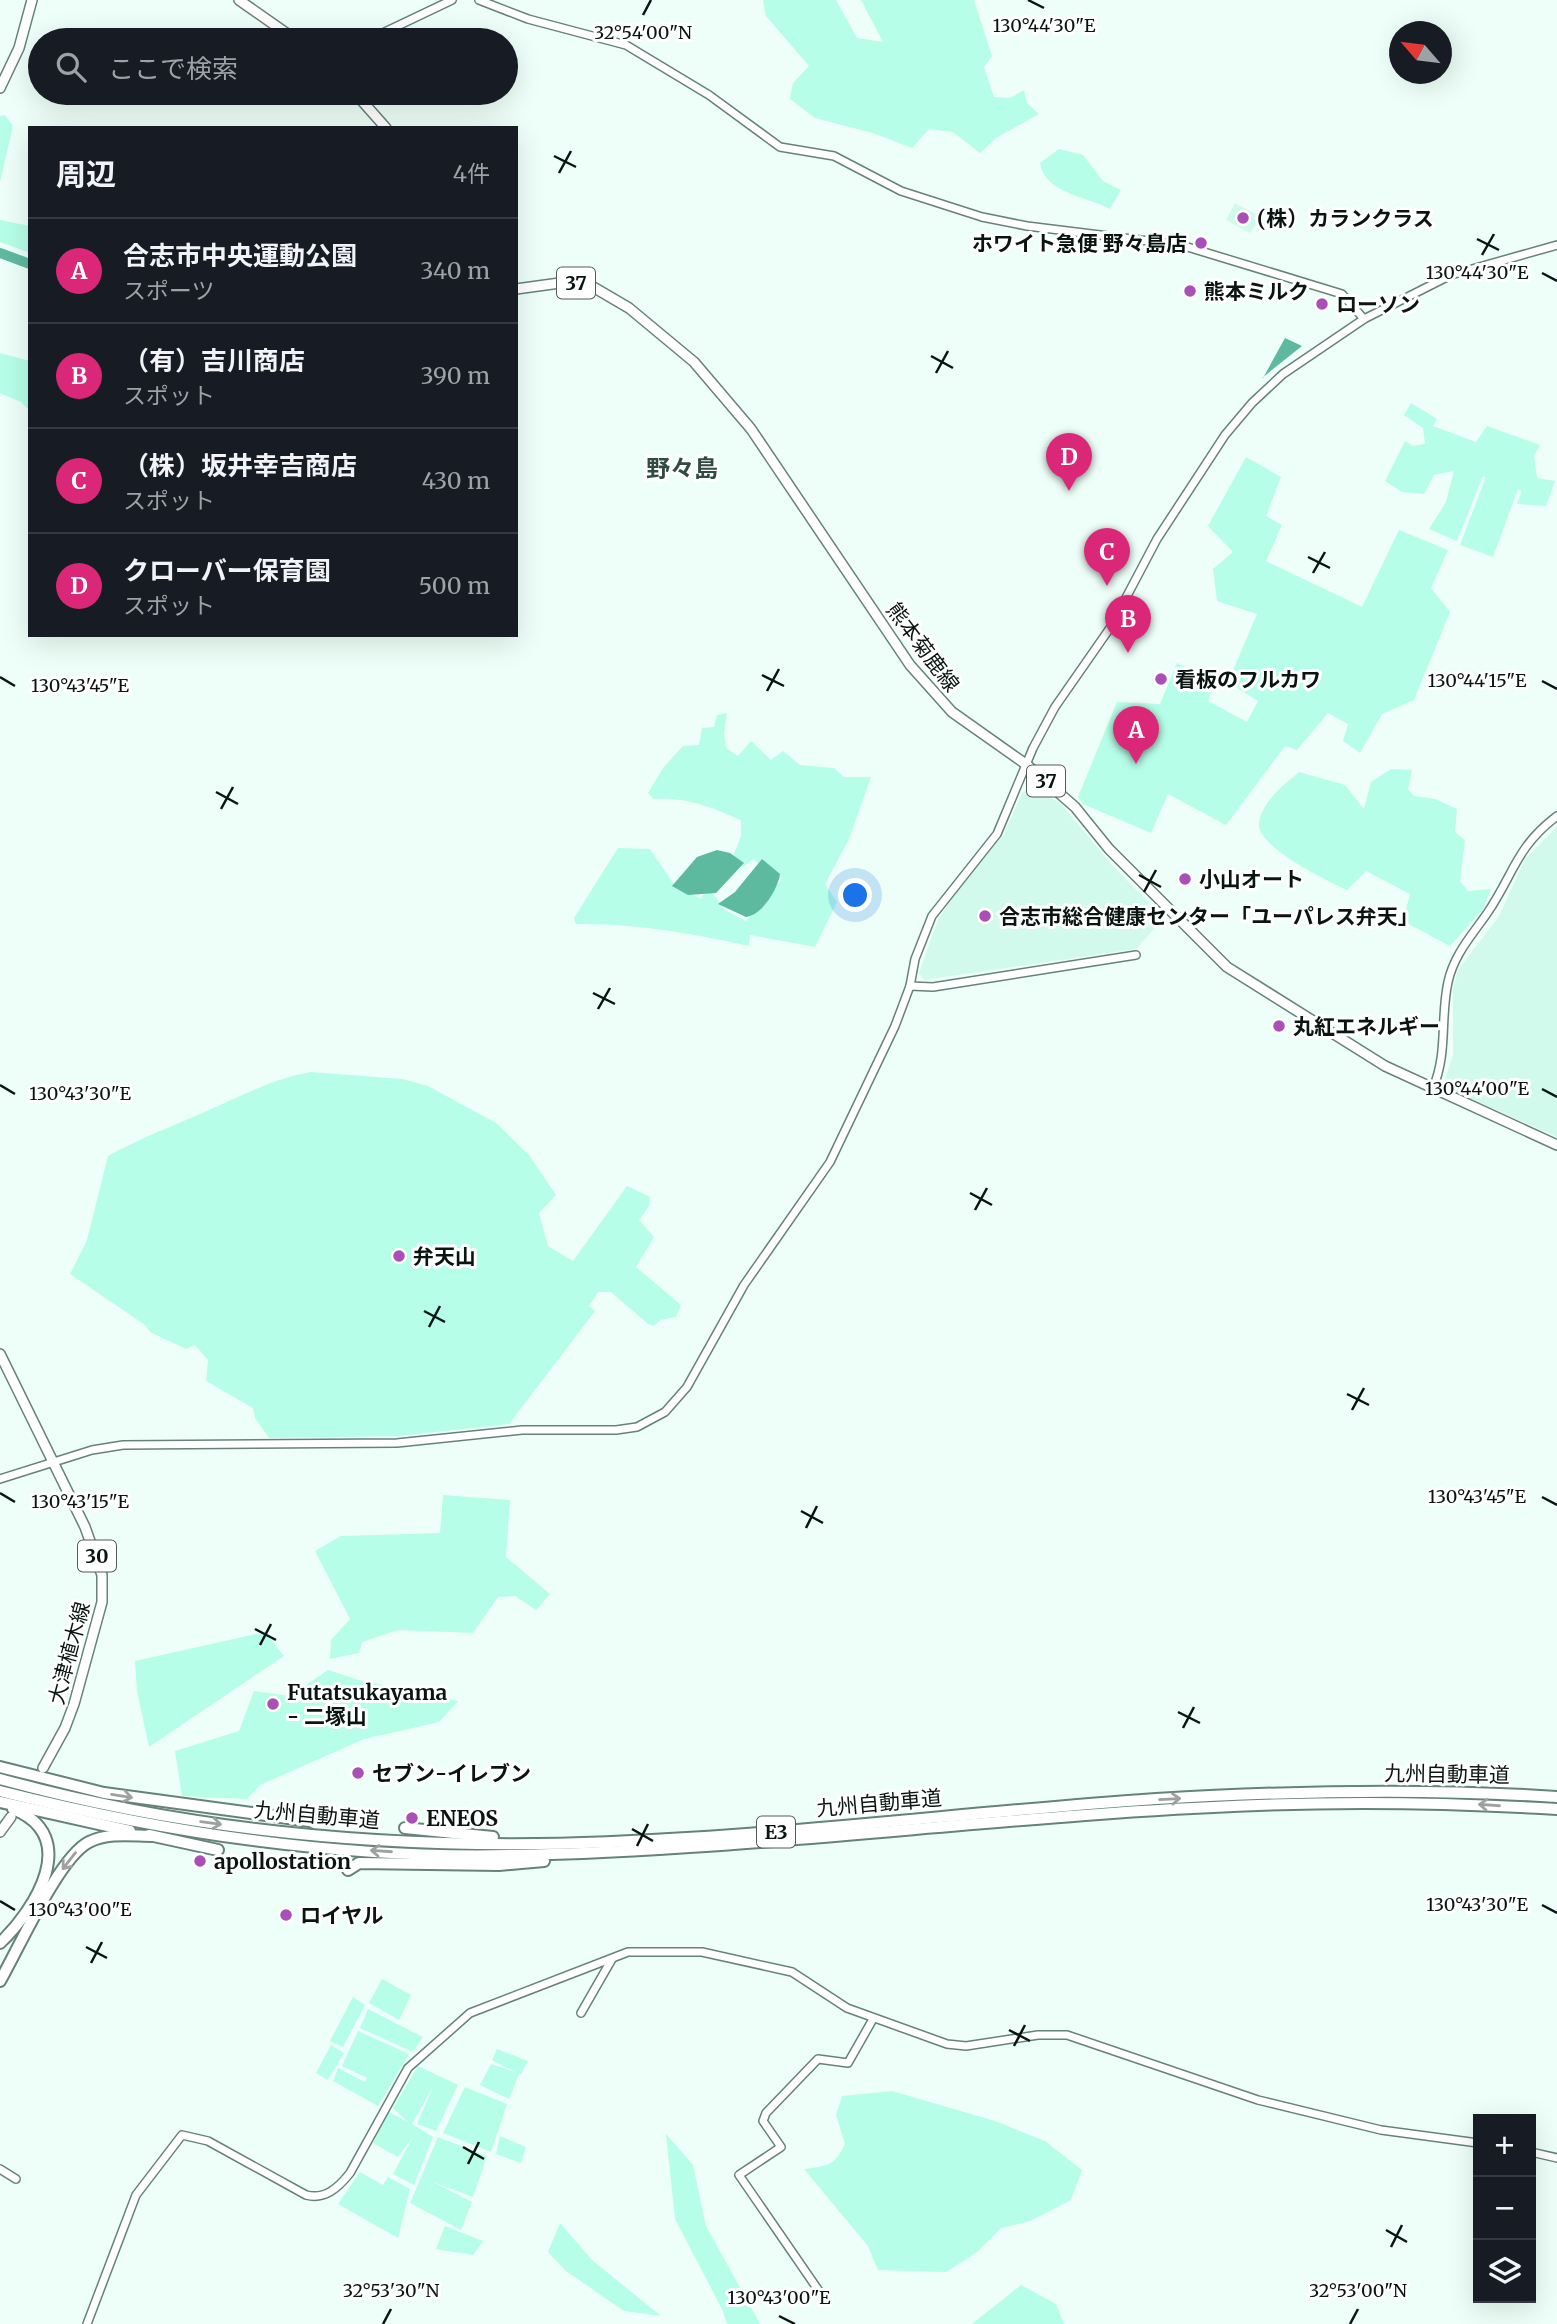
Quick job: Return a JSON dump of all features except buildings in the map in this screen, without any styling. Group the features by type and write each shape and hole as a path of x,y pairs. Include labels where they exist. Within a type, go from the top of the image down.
{"highway":[{"path":"3,1767 104,1793 310,1821"},
{"name":"九州自動車道","path":"0,1779 121,1808 280,1832 418,1843 610,1842 1245,1795 1398,1792 1557,1797"},
{"name":"九州自動車道","path":"0,1791 148,1824 328,1848 511,1856 683,1849 1121,1812 1258,1805 1396,1802 1557,1809"},
{"path":"0,1803 218,1850"},
{"path":"0,1803 36,1823 45,1837 48,1853 46,1872 35,1900 21,1922 0,1944"},
{"path":"405,1828 484,1837 610,1842"},
{"path":"0,1981 62,1870 76,1852 90,1841 111,1835 153,1836"},
{"path":"348,1870 359,1863 499,1865 683,1849"}],"main road":[{"path":"0,88 19,48 32,0"},
{"path":"239,0 279,28"},
{"path":"366,105 384,126"},
{"name":"熊本菊鹿線","path":"518,289 567,282 588,284 629,308 674,344 716,385 751,429 910,665 936,697 952,712 1027,765 1075,807 1109,849 1227,967 1385,1066 1557,1145"},
{"name":"大津植木線","path":"0,1354 97,1554 102,1602 74,1704 43,1768"},
{"path":"0,1832 11,1817"}],"street":[{"path":"393,28 452,0"},
{"path":"479,0 528,19 626,45 709,95 780,147 834,156 901,191 982,217 1027,226 1181,245 1342,294 1364,320"},
{"path":"0,1479 92,1450 123,1445 397,1443 522,1430 616,1430 638,1427 652,1420 677,1400 744,1285 830,1162 890,1039 910,986 915,959 932,916 997,834 1055,706 1110,628 1157,539 1225,435 1252,403 1283,374 1364,320 1451,275 1557,244"},
{"path":"1433,1088 1443,1059 1444,1003 1454,964 1496,898 1518,855 1542,827 1557,816"},
{"path":"910,986 933,986 1136,956"},
{"path":"87,2324 136,2195 183,2135 208,2141 306,2194 324,2196 341,2185 350,2174 408,2068 470,2013 628,1952 702,1952 792,1972 847,2008 932,2040 967,2046 1038,2035 1074,2036 1258,2100 1381,2130 1473,2142"},
{"path":"581,2012 613,1959"},
{"path":"821,2294 739,2175 781,2147 763,2121 766,2113 818,2059 848,2063 873,2019"},
{"path":"1536,2153 1557,2158"},
{"path":"0,2169 16,2179"}],"shaded area":[{"path":"763,0 836,0 857,38 883,42 861,0 974,0 992,56 984,67 994,97 1010,98 1024,90 1027,103 1039,114 996,138 980,153 953,132 929,129 912,148 873,133 815,118 790,99 793,83 809,66 766,16"},
{"path":"5,115 13,126 0,182 0,116"},
{"path":"1059,149 1083,155 1103,181 1121,190 1110,209 1058,188 1043,173 1040,163"},
{"name":"(株）カランクラス","path":"1235,203 1261,217 1250,233 1226,220"},
{"path":"0,220 28,226 28,252 0,242"},
{"path":"1285,338 1302,346 1264,377"},
{"path":"0,353 28,360 28,409 21,402 0,393"},
{"path":"1411,403 1437,419 1433,426 1476,442 1487,426 1540,445 1534,456 1537,478 1555,481 1546,506 1517,504 1522,491 1518,489 1493,557 1460,545 1486,477 1483,476 1457,541 1429,529 1446,502 1454,471 1434,475 1424,494 1402,492 1385,481 1405,441 1413,446 1425,444 1423,428 1404,415"},
{"path":"1246,457 1281,477 1266,516 1282,525 1266,561 1362,607 1399,530 1448,550 1431,588 1450,612 1414,700 1382,714 1360,753 1343,741 1348,724 1328,713 1297,750 1285,746 1226,825 1168,794 1151,833 1083,804 1078,797 1117,702 1160,704 1177,663 1210,679 1205,690 1211,693 1208,701 1247,722 1258,701 1228,682 1257,614 1217,601 1213,569 1233,552 1208,526"},
{"path":"727,713 724,733 726,748 738,756 751,741 771,760 783,751 800,765 834,768 844,777 871,777 849,839 825,884 837,902 815,947 750,935 749,946 663,930 576,924 574,918 618,848 650,849 675,886 701,899 705,891 712,892 725,910 746,921 782,879 753,859 743,867 732,859 741,836 741,820 688,801 654,799 648,793 663,768 683,746 699,745 702,728 714,727 717,715"},
{"path":"1391,769 1412,770 1408,789 1414,796 1435,799 1457,809 1455,832 1465,840 1460,881 1468,891 1491,889 1483,909 1450,946 1403,921 1410,894 1366,871 1347,890 1295,862 1269,842 1261,832 1259,823 1264,808 1274,794 1299,772 1345,785 1364,809 1371,782"},
{"path":"1035,785 1062,805 1112,865 1164,918 1136,949 924,980 919,973 938,920 952,898 1004,834 1022,793"},
{"path":"1557,827 1557,1137 1443,1086 1453,1055 1453,989 1458,970 1499,916 1525,859"},
{"path":"717,850 730,853 744,863 716,893 688,895 672,886 697,857"},
{"path":"762,859 780,874 773,894 758,912 746,917 718,904 735,892"},
{"path":"311,1072 402,1079 428,1086 496,1123 529,1155 556,1195 539,1213 548,1246 573,1261 627,1186 650,1197 649,1206 639,1220 654,1237 636,1267 681,1305 676,1317 660,1320 654,1326 648,1324 611,1292 598,1292 589,1306 595,1311 509,1424 399,1436 269,1438 255,1418 253,1408 206,1381 208,1360 195,1345 186,1349 150,1332 145,1325 70,1274 87,1240 108,1156 263,1086"},
{"path":"443,1495 510,1500 506,1557 550,1594 536,1610 515,1596 498,1597 473,1633 398,1630 362,1642 359,1653 330,1659 331,1640 350,1619 315,1551 341,1536 440,1533"},
{"path":"265,1632 284,1656 149,1747 137,1691 135,1661"},
{"path":"328,1670 359,1680 458,1701 439,1722 364,1739 260,1785 247,1799 182,1796 175,1751 239,1731 254,1691 290,1696"},
{"path":"382,1979 411,1995 399,2020 369,2003"},
{"path":"353,1997 365,2005 343,2047 330,2041"},
{"path":"368,2009 423,2037 413,2052 360,2028"},
{"path":"358,2031 409,2054 378,2106 333,2081 338,2068 365,2082 367,2078 342,2066"},
{"path":"331,2045 344,2053 328,2080 316,2073"},
{"path":"497,2049 528,2061 519,2074 509,2099 480,2085 491,2064 515,2072 492,2060"},
{"path":"418,2066 458,2085 436,2131 417,2124 434,2085 412,2124 433,2137 414,2185 393,2174 413,2137 398,2157 373,2143 389,2112 408,2122 393,2108"},
{"path":"465,2087 507,2104 491,2152 443,2133"},
{"path":"892,2091 995,2121 1045,2141 1082,2170 1071,2200 1030,2221 1001,2228 977,2252 946,2272 878,2270 868,2246 804,2169 834,2161 845,2144 836,2115 842,2096"},
{"path":"666,2134 693,2165 706,2226 760,2324 727,2324 722,2309 675,2219"},
{"path":"500,2136 526,2147 521,2163 496,2154"},
{"path":"438,2137 487,2156 473,2197 433,2182 472,2202 461,2230 410,2203"},
{"path":"360,2172 383,2185 388,2177 410,2189 398,2238 338,2204"},
{"path":"560,2223 592,2260 661,2316 624,2311 566,2271 548,2252"},
{"path":"445,2226 483,2241 473,2255 436,2249"},
{"path":"1021,2285 1056,2304 1064,2324 972,2324"}],"waterway":[{"path":"0,253 28,263"}],"place":[{"name":"(株）カランクラス","path":"1243,218"},
{"name":"ホワイト急便 野々島店","path":"1201,243"},
{"name":"熊本ミルク","path":"1190,291"},
{"name":"ローソン","path":"1322,304"},
{"name":"クローバー保育園","path":"1069,491"},
{"name":"（株）坂井幸吉商店","path":"1107,586"},
{"name":"（有）吉川商店","path":"1128,653"},
{"name":"看板のフルカワ","path":"1161,679"},
{"name":"合志市中央運動公園","path":"1136,764"},
{"name":"小山オート","path":"1185,879"},
{"name":"合志市総合健康センター「ユーパレス弁天」","path":"985,916"},
{"name":"丸紅エネルギー","path":"1279,1026"},
{"name":"弁天山","path":"399,1256"},
{"name":"Futatsukayama - 二塚山","path":"273,1704"},
{"name":"セブン-イレブン","path":"358,1773"},
{"name":"ENEOS","path":"412,1818"},
{"name":"apollostation","path":"200,1861"},
{"name":"ロイヤル","path":"286,1915"}],"district":[{"name":"野々島","path":"682,468"}]}
